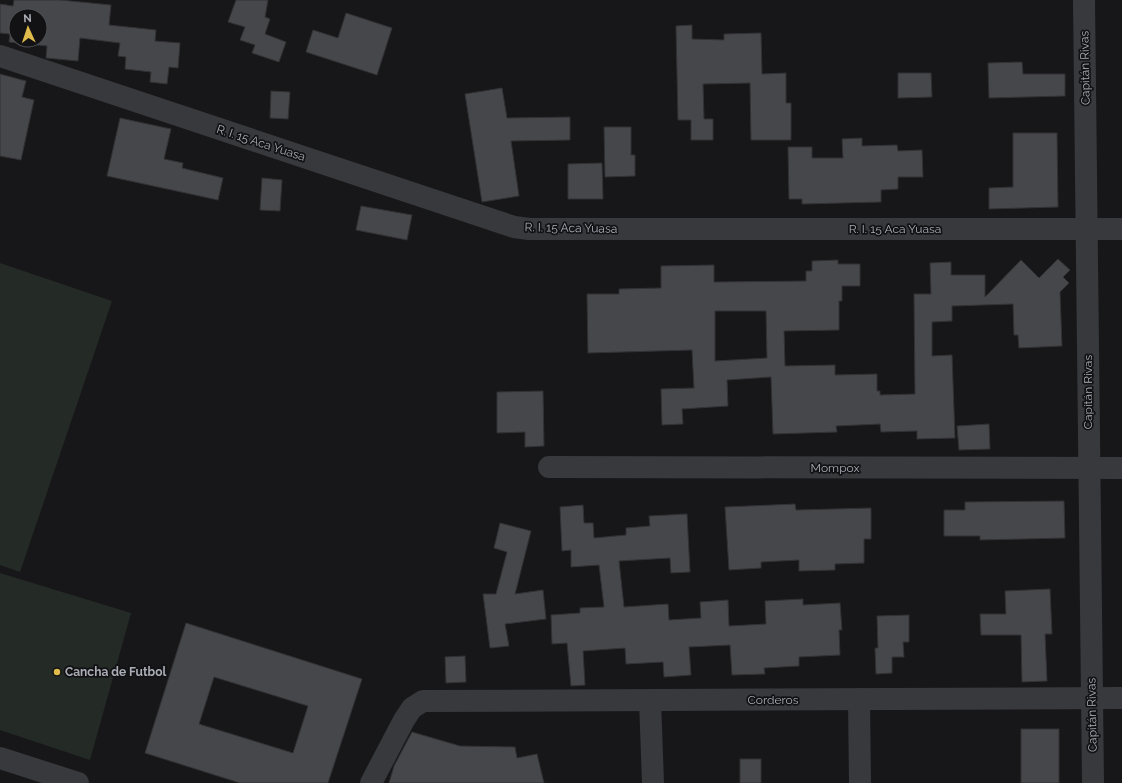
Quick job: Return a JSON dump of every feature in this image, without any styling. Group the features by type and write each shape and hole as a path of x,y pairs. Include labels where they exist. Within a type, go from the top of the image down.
{"street":[{"name":"Capitán Rivas","path":"1084,0 1093,783"},
{"name":"R. I. 15 Aca Yuasa","path":"0,56 514,227 529,229 1122,229"},
{"name":"Mompox","path":"549,467 1122,468"},
{"name":"Corderos","path":"371,783 404,720 412,708 423,701 1122,698"},
{"path":"859,699 860,783"},
{"path":"650,700 653,783"},
{"path":"0,758 78,783"}],"shaded area":[{"path":"0,263 112,301 20,572 0,565"},
{"name":"Cancha de Futbol","path":"0,573 131,613 90,760 0,730"}],"building":[{"path":"14,0 60,0 111,5 109,25 156,30 155,41 180,43 178,68 169,67 167,84 150,82 151,72 125,69 126,57 118,56 120,43 80,38 78,61 46,58 48,48 48,8 8,8 8,34 0,33 0,4 13,6"},
{"path":"236,0 268,0 265,17 270,19 265,34 286,42 279,62 252,53 255,45 240,40 245,27 228,22"},
{"path":"346,13 392,28 377,75 306,52 313,30 338,38"},
{"path":"692,25 692,39 724,40 724,34 761,33 762,74 786,73 786,103 791,103 791,140 751,140 750,83 703,84 704,119 713,119 713,140 691,140 691,120 678,120 676,26"},
{"path":"1022,62 1023,74 1065,74 1065,96 989,98 988,63"},
{"path":"898,73 931,73 932,97 898,98"},
{"path":"0,74 26,81 22,97 34,100 21,160 0,156"},
{"path":"502,88 507,118 570,117 570,140 511,141 519,196 482,202 465,94"},
{"path":"271,91 290,92 288,119 270,118"},
{"path":"120,118 171,129 164,159 183,163 182,168 223,178 218,200 107,176"},
{"path":"604,127 631,127 631,155 635,155 635,176 605,177"},
{"path":"1013,133 1057,133 1058,207 989,209 989,188 1013,187"},
{"path":"862,138 862,146 897,145 898,151 922,150 923,177 898,177 898,189 881,190 881,202 802,204 802,199 789,199 788,147 812,147 812,158 843,158 842,139"},
{"path":"602,163 603,199 568,199 568,164"},
{"path":"262,178 282,180 280,211 260,210"},
{"path":"361,206 412,215 407,240 356,230"},
{"path":"1058,259 1070,270 1063,277 1069,283 1060,292 1062,346 1019,348 1018,335 1014,335 1013,304 952,306 952,321 932,322 932,356 952,355 955,438 917,439 917,431 881,432 880,424 836,426 837,432 773,434 771,377 727,380 728,406 682,409 683,424 662,425 661,389 694,388 692,350 588,353 587,294 619,294 619,289 661,288 661,266 714,265 714,282 806,281 806,271 812,271 812,261 838,260 838,264 860,264 860,286 842,286 842,301 839,301 839,330 784,331 785,366 835,365 835,375 877,374 877,391 880,391 880,395 915,394 914,294 931,294 930,263 951,262 951,275 985,275 985,297 1021,260 1039,278","holes":["715,311 766,311 767,358 715,361"]},
{"path":"543,391 544,446 525,447 525,432 497,433 497,392"},
{"path":"989,424 990,449 959,450 957,426"},
{"path":"1064,501 1065,538 980,540 980,536 944,536 944,510 965,510 965,502"},
{"path":"795,504 796,510 871,508 871,539 864,539 864,563 835,564 835,570 799,571 799,560 761,562 761,568 729,570 725,507"},
{"path":"583,505 584,523 593,523 594,538 626,535 626,528 650,526 649,516 687,514 690,572 671,573 670,558 619,561 624,607 668,604 669,620 701,618 700,602 728,600 729,626 766,624 765,601 803,599 803,605 840,603 842,630 839,630 840,655 799,657 799,666 764,668 765,674 732,675 730,645 689,647 691,675 664,677 663,662 626,664 625,648 583,651 585,685 571,686 567,643 552,644 551,615 580,613 580,608 604,607 599,565 571,567 571,550 562,551 560,507"},
{"path":"500,523 531,531 515,594 543,590 546,619 505,624 509,646 490,648 483,594 496,594 507,552 494,548"},
{"path":"1050,589 1052,634 1045,634 1047,681 1022,682 1021,635 981,635 980,614 1006,614 1005,591"},
{"path":"909,615 909,642 903,642 904,657 892,657 892,673 876,674 875,648 878,648 877,616"},
{"path":"186,623 362,679 328,783 240,783 145,753","holes":["214,677 308,706 293,753 199,724"]},
{"path":"465,656 466,682 446,683 445,657"},
{"path":"1021,729 1059,729 1059,783 1021,783"},
{"path":"412,732 460,746 515,747 517,758 537,754 544,783 389,783 394,766"},
{"path":"740,759 761,759 761,783 740,783"}],"place":[{"name":"Cancha de Futbol","path":"57,672"}]}
